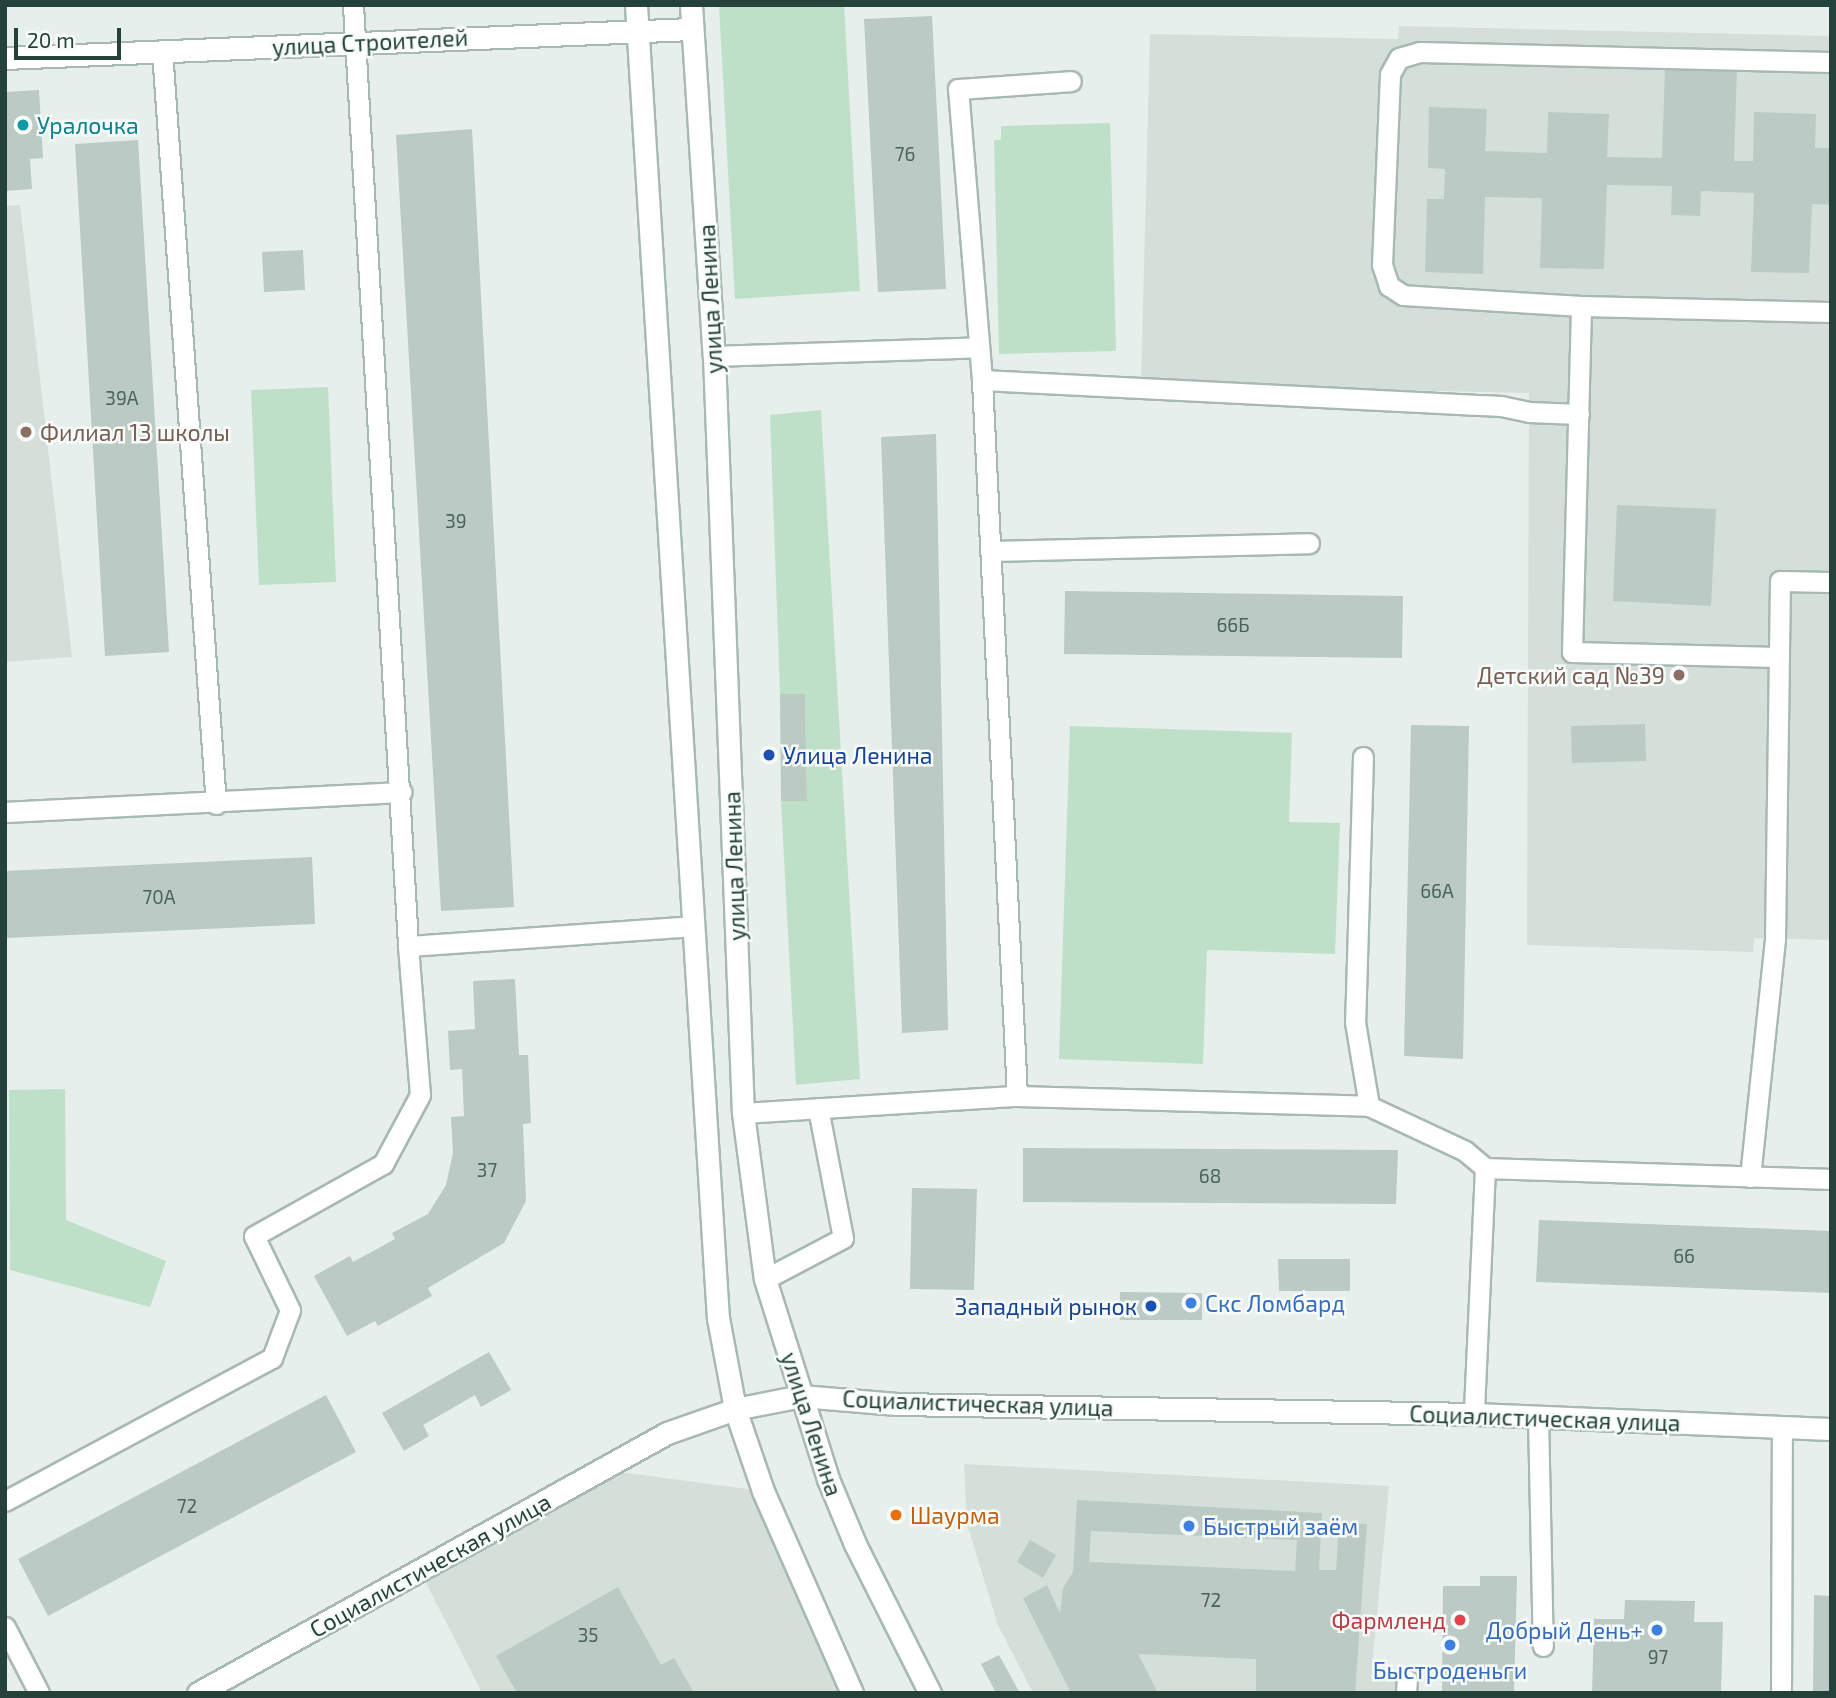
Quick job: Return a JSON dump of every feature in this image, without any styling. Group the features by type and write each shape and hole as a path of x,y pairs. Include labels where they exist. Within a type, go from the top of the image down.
{"main road":[{"name":"улица Ленина","path":"636,5 718,1318 735,1409 763,1490 852,1693"},
{"name":"улица Ленина","path":"691,5 714,356 743,1113 765,1279 801,1396 855,1544 930,1693"},
{"name":"улица Строителей","path":"5,58 692,29"},
{"name":"Социалистическая улица","path":"198,1693 667,1433 735,1409 801,1396 897,1404 1474,1414 1831,1429"}],"lane":[{"path":"6,1499 272,1358 290,1310 254,1236 383,1164 420,1095 408,946 358,43 353,5"},
{"path":"162,51 216,804"},
{"path":"1831,62 1420,52 1399,58 1390,74 1382,265 1389,286 1403,295 1581,306 1831,312"},
{"path":"1017,1096 982,380 958,89 1071,81"},
{"path":"1581,306 1572,652 1779,657"},
{"path":"714,356 979,347"},
{"path":"982,380 1501,406 1529,412 1578,414"},
{"path":"991,551 1309,543"},
{"path":"1750,1177 1775,939 1780,582 1831,582"},
{"path":"1363,757 1355,1022 1369,1106"},
{"path":"5,812 216,804 401,792"},
{"path":"408,946 692,926"},
{"path":"743,1113 1017,1096 1369,1106 1465,1151 1485,1168 1831,1179"},
{"path":"765,1279 843,1238 818,1108"},
{"path":"1474,1414 1485,1168"},
{"path":"1538,1416 1543,1646"},
{"path":"1781,1693 1782,1428"},
{"path":"5,1627 39,1693"}],"shaded area":[{"name":"Детский сад №39","path":"1399,26 1831,36 1831,940 1754,938 1753,952 1527,945 1529,393 1141,384 1150,34 1398,39"},
{"name":"Филиал 13 школы","path":"20,205 72,657 5,662 5,206"},
{"path":"964,1464 1389,1486 1371,1678 1407,1680 1406,1693 1033,1693 998,1625 967,1524"},
{"path":"604,1470 763,1491 852,1693 482,1693 420,1571"}],"green space":[{"path":"719,5 844,5 860,291 735,299"},
{"path":"1110,123 1116,351 999,354 994,140 1001,140 1001,126"},
{"path":"328,387 336,582 259,585 251,390"},
{"path":"821,410 860,1079 796,1085 781,801 807,800 805,694 780,694 770,415"},
{"path":"1070,726 1292,733 1289,822 1340,823 1335,954 1207,950 1203,1064 1059,1059"},
{"path":"65,1089 66,1220 166,1261 150,1307 10,1270 9,1090"}],"building":[{"path":"932,16 946,289 878,292 864,19"},
{"path":"1665,67 1737,70 1734,161 1753,161 1754,112 1816,114 1815,148 1831,148 1831,205 1812,204 1809,273 1751,272 1754,193 1701,191 1700,216 1671,215 1672,186 1607,185 1604,269 1540,268 1542,198 1485,197 1483,274 1425,272 1427,199 1444,199 1445,169 1428,168 1429,107 1487,109 1485,151 1547,153 1548,112 1609,114 1607,157 1662,158"},
{"name":"Уралочка","path":"39,90 43,158 30,159 32,189 5,191 5,92"},
{"path":"472,129 514,907 441,911 396,135"},
{"path":"138,140 169,652 105,656 75,144"},
{"path":"303,250 305,290 264,292 262,252"},
{"path":"936,434 948,1030 902,1033 881,437"},
{"path":"1617,505 1716,509 1711,606 1613,601"},
{"path":"1065,591 1403,596 1402,658 1064,654"},
{"path":"780,694 805,694 807,801 781,801"},
{"path":"1645,724 1646,761 1572,763 1571,726"},
{"path":"1411,725 1469,726 1463,1059 1404,1056"},
{"path":"312,857 315,924 5,938 5,871"},
{"path":"515,979 519,1055 528,1055 531,1123 523,1124 526,1201 504,1243 428,1288 432,1296 378,1326 375,1321 347,1336 314,1276 350,1256 353,1262 395,1239 392,1233 428,1214 446,1185 453,1153 451,1117 464,1116 462,1069 450,1070 448,1031 475,1029 473,981"},
{"path":"1023,1148 1398,1150 1396,1204 1023,1202"},
{"path":"912,1188 977,1189 974,1290 910,1289"},
{"path":"1539,1220 1831,1231 1831,1293 1536,1282"},
{"path":"1278,1259 1350,1259 1350,1291 1279,1291"},
{"path":"1120,1292 1202,1293 1202,1320 1120,1320"},
{"path":"489,1352 511,1390 481,1407 475,1395 423,1425 429,1436 404,1451 382,1413"},
{"path":"326,1395 356,1452 48,1616 18,1559"},
{"path":"1077,1500 1322,1513 1319,1570 1336,1570 1339,1523 1367,1524 1355,1693 1256,1693 1256,1659 1138,1654 1158,1693 1071,1693 1023,1598 1047,1585 1060,1613 1063,1588 1073,1572","holes":["1091,1531 1297,1540 1295,1571 1089,1562"]},
{"path":"1030,1540 1056,1555 1043,1578 1017,1562"},
{"path":"1480,1576 1517,1576 1514,1693 1442,1693 1443,1586 1480,1586"},
{"path":"618,1587 661,1665 674,1658 694,1693 517,1693 496,1656"},
{"path":"1814,1595 1831,1596 1831,1693 1813,1693"},
{"path":"1625,1600 1695,1601 1694,1622 1723,1622 1721,1693 1592,1693 1594,1619 1624,1619"},
{"path":"999,1655 1020,1693 996,1693 981,1664"}],"place":[{"name":"Уралочка","path":"23,125"},
{"name":"Филиал 13 школы","path":"26,432"},
{"name":"Детский сад №39","path":"1679,675"},
{"name":"Улица Ленина","path":"769,755"},
{"name":"Скс Ломбард","path":"1191,1303"},
{"name":"Западный рынок","path":"1151,1306"},
{"name":"Шаурма","path":"896,1515"},
{"name":"Быстрый заём","path":"1189,1526"},
{"name":"Фармленд","path":"1460,1620"},
{"name":"Добрый День+","path":"1657,1630"},
{"name":"Быстроденьги","path":"1450,1645"}]}
